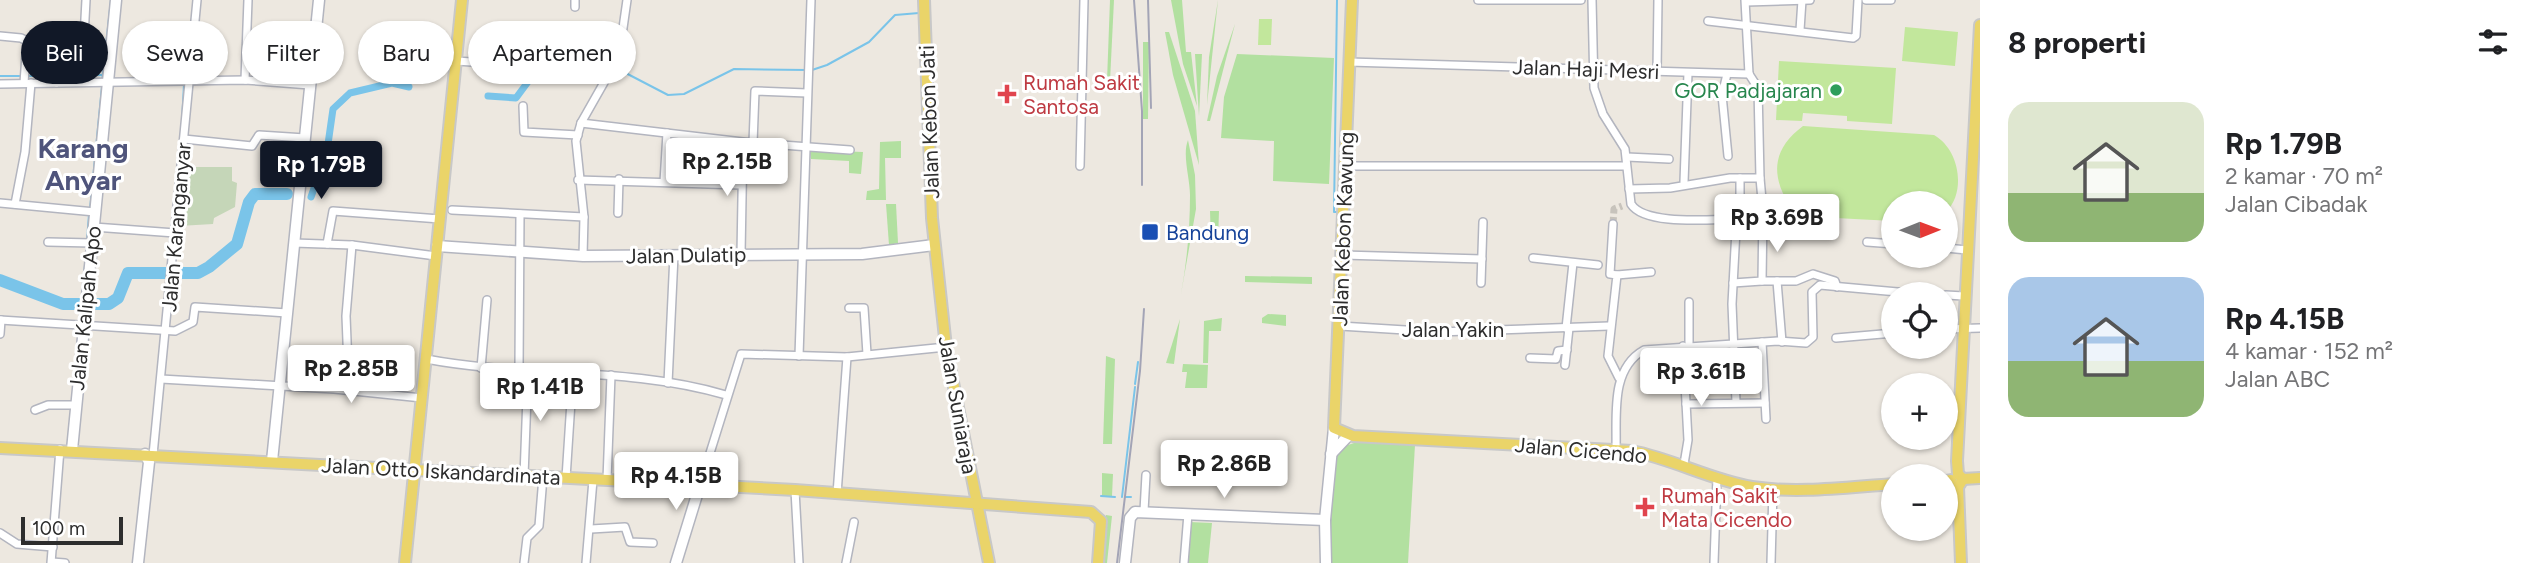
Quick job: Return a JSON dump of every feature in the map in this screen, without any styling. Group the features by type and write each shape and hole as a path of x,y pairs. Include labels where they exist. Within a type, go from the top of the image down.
{"main road":[{"path":"405,563 462,0"},
{"name":"Jalan Kebon Jati","path":"924,0 934,245"},
{"name":"Jalan Kebon Kawung","path":"1334,428 1352,0"},
{"path":"1956,464 1967,250 1976,157 1980,25"},
{"name":"Jalan Suniaraja","path":"934,245 946,347 989,563"},
{"name":"Jalan Cicendo","path":"1334,428 1348,436 1616,449 1651,454 1717,477 1773,489 1881,485"},
{"name":"Jalan Otto Iskandardinata","path":"0,448 66,449 796,490 1091,512 1101,521 1098,563"},
{"path":"1958,480 1980,478"},
{"path":"1958,522 1961,563"}],"street":[{"path":"85,21 86,0"},
{"name":"Jalan Kalipah Apo","path":"108,83 116,0"},
{"name":"Jalan Karanganyar","path":"195,21 197,0"},
{"path":"247,21 248,0"},
{"path":"272,461 319,0"},
{"path":"623,21 627,0"},
{"path":"799,356 811,0"},
{"path":"1080,166 1084,0"},
{"path":"1478,0 1581,0"},
{"path":"1592,0 1597,99 1627,162 1627,205 1639,214 1650,217 1737,219 1740,214 1740,178"},
{"path":"1657,71 1658,0"},
{"path":"1800,30 1802,0"},
{"path":"1762,281 1763,211 1756,128 1759,92 1749,74 1746,1 1810,0"},
{"path":"1708,21 1855,37 1858,0"},
{"path":"1866,0 1891,0"},
{"path":"0,36 21,38"},
{"path":"456,61 468,62"},
{"name":"Jalan Haji Mesri","path":"1349,62 1749,74"},
{"path":"1684,182 1688,73"},
{"path":"1727,75 1722,95 1728,156"},
{"path":"0,84 21,83"},
{"path":"108,83 122,83"},
{"path":"15,204 25,152 28,84"},
{"name":"Jalan Kalipah Apo","path":"66,449 76,405 87,297 88,242 94,227 91,212 108,84"},
{"name":"Jalan Karanganyar","path":"149,454 161,379 172,279 189,84"},
{"path":"297,84 310,85"},
{"path":"583,256 584,217 578,180 578,135 581,123 604,84"},
{"path":"753,143 755,91 807,93"},
{"path":"523,106 524,132 578,135"},
{"path":"581,123 743,142 850,150"},
{"path":"664,181 667,133"},
{"path":"184,139 252,146 259,135 304,138"},
{"path":"741,254 743,142"},
{"path":"1346,166 1669,159"},
{"path":"1629,189 1670,188 1740,178 1760,178"},
{"path":"578,180 619,179 741,185"},
{"path":"618,213 619,179"},
{"path":"0,203 91,212"},
{"path":"452,210 584,217"},
{"path":"327,244 333,211 440,219"},
{"path":"519,369 520,214"},
{"path":"1481,283 1483,222"},
{"path":"1613,224 1610,274 1651,272"},
{"path":"94,227 175,233"},
{"path":"1736,230 1733,283 1736,402"},
{"path":"48,242 88,242"},
{"path":"1867,242 1881,243"},
{"name":"Jalan Dulatip","path":"294,243 583,256 862,254 934,245"},
{"path":"349,391 346,316 352,245"},
{"path":"1958,249 1967,250"},
{"path":"668,383 674,255"},
{"path":"1343,255 1482,259"},
{"path":"1533,258 1598,265"},
{"path":"1565,365 1573,262"},
{"path":"1733,283 1796,281 1813,274 1835,281 1837,287"},
{"path":"1617,275 1609,326 1609,363 1619,377"},
{"path":"1777,281 1782,342"},
{"path":"1616,449 1619,377 1636,355 1644,350 1762,342 1810,342 1814,289 1820,285 1881,291"},
{"path":"1958,296 1964,296"},
{"path":"481,368 487,300"},
{"path":"1684,464 1688,440 1686,346 1689,302"},
{"path":"0,334 1,320 175,331 193,322 195,307 287,313"},
{"path":"849,308 864,308 866,354"},
{"name":"Jalan Yakin","path":"1340,326 1438,332 1609,326"},
{"path":"1958,328 1980,328"},
{"path":"1836,338 1881,334"},
{"path":"1762,342 1766,419"},
{"path":"676,563 739,357 745,353 847,357 946,347"},
{"path":"1531,358 1556,359 1558,351 1567,350"},
{"path":"837,494 847,357"},
{"path":"426,359 481,368 611,375 726,395"},
{"path":"524,476 528,370"},
{"path":"566,478 573,371"},
{"path":"607,480 611,375"},
{"path":"161,379 422,398"},
{"path":"1686,404 1765,403"},
{"path":"35,410 48,405 76,405"},
{"name":"Jalan Kebon Kawung","path":"1326,563 1325,520 1329,457 1334,428"},
{"path":"1329,457 1348,436"},
{"path":"65,563 51,562 66,449"},
{"path":"140,563 149,454"},
{"path":"1139,512 1146,475"},
{"path":"524,563 527,537 539,526 543,477"},
{"path":"1714,563 1717,477"},
{"path":"586,563 591,529 593,480"},
{"path":"1771,563 1773,489"},
{"path":"796,490 799,563"},
{"path":"1125,563 1130,518 1139,512 1188,517 1325,520"},
{"path":"1184,563 1188,517"},
{"path":"846,563 854,522"},
{"path":"591,529 625,527 630,542 653,543"},
{"path":"0,533 17,544 53,547"}],"green space":[{"path":"1110,0 1114,0 1110,81 1107,81"},
{"path":"1171,0 1182,0 1186,52 1191,52 1197,106 1183,64"},
{"path":"1218,0 1207,105 1209,57"},
{"path":"1259,19 1272,19 1271,45 1258,45"},
{"path":"1235,24 1210,121 1207,121 1217,76"},
{"path":"1905,27 1958,32 1955,66 1902,61"},
{"path":"1165,32 1169,32 1195,111 1199,165 1173,75"},
{"path":"1143,42 1149,42 1148,119 1143,119"},
{"path":"1195,54 1202,54 1199,116"},
{"path":"1237,54 1334,58 1329,184 1273,181 1274,141 1221,138 1224,97"},
{"name":"GOR Padjajaran","path":"1779,61 1896,68 1892,124 1847,121 1847,116 1803,113 1802,121 1776,120"},
{"path":"1803,126 1934,135 1943,141 1954,160 1958,182 1956,191 1881,191 1881,220 1797,216 1782,192 1777,169 1783,147"},
{"path":"1188,140 1195,175 1196,209 1181,294 1189,220 1190,188 1186,153"},
{"path":"901,141 901,158 885,158 886,200 866,200 867,191 879,189 880,142"},
{"path":"810,150 863,152 861,174 849,173 849,161 811,159"},
{"path":"186,167 232,167 232,181 237,183 235,207 214,218 213,224 179,226"},
{"path":"886,204 896,204 898,243 889,245"},
{"path":"1210,211 1219,211 1218,241 1211,241"},
{"path":"1245,276 1312,277 1312,284 1245,282"},
{"path":"1268,314 1286,315 1286,326 1262,323 1262,318"},
{"path":"1222,318 1221,331 1209,331 1208,363 1203,363 1204,321"},
{"path":"1180,319 1174,364 1166,363"},
{"path":"1106,356 1115,359 1112,444 1103,444"},
{"path":"1183,364 1208,365 1207,388 1185,388 1187,372 1182,372"},
{"path":"1357,442 1415,445 1408,563 1329,563 1334,457 1342,447"},
{"path":"1102,473 1113,474 1112,496 1102,496"},
{"path":"1106,515 1112,516 1107,563 1101,563"},
{"path":"1189,522 1212,523 1208,563 1186,563"}],"waterway":[{"path":"108,27 111,0"},
{"path":"1337,0 1334,212 1338,212"},
{"path":"812,70 827,65 869,42 895,15 919,13"},
{"path":"636,78 668,95 684,94 734,69 807,70"},
{"path":"0,76 21,76"},
{"path":"311,197 327,151 333,109 350,93 392,83 409,87"},
{"path":"182,121 184,84"},
{"path":"237,84 242,84"},
{"path":"488,96 516,98 526,84"},
{"path":"90,209 102,86"},
{"path":"0,280 63,304 109,304 118,298 128,273 198,273 209,267 237,244 249,202 255,194 287,194"},
{"path":"87,240 89,214"},
{"path":"81,304 87,246"},
{"path":"1135,384 1138,362"},
{"path":"1122,497 1135,387"},
{"path":"1101,496 1115,497"},
{"path":"1125,497 1131,497"}],"tunnel":[{"path":"1613,224 1614,209 1622,206"}],"railway":[{"path":"1134,0 1142,111 1142,185"},
{"path":"1148,0 1151,108"},
{"path":"1117,563 1140,371 1144,309"}],"place":[{"name":"GOR Padjajaran","path":"1836,90"},
{"name":"Rumah Sakit Santosa","path":"1007,94"},
{"name":"Bandung","path":"1150,232"},
{"name":"Rumah Sakit Mata Cicendo","path":"1645,507"}],"district":[{"name":"Karang Anyar","path":"83,164"}]}
